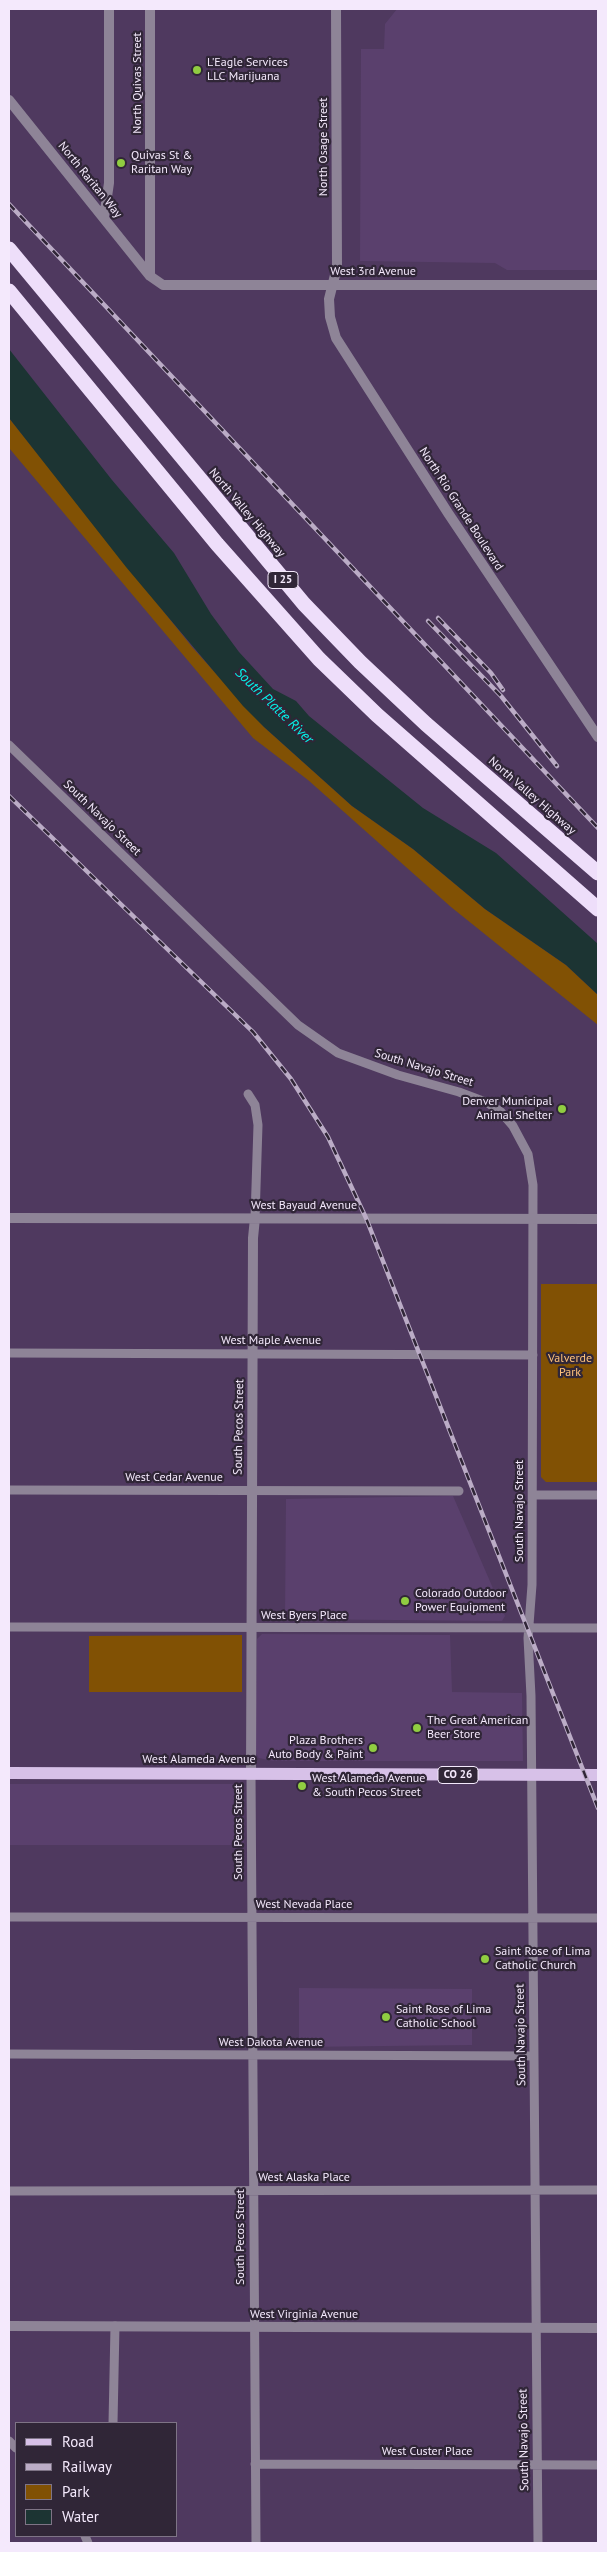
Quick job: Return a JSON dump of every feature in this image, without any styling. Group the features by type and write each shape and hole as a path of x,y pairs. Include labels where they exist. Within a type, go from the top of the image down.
{"highway":[{"name":"North Valley Highway","path":"9,249 304,604 408,708 598,873"},
{"name":"I 25","path":"9,291 217,544 319,659 384,722 598,909"},
{"path":"9,295 27,315"}],"main road":[{"name":"West Alameda Avenue","path":"9,1773 598,1775"}],"street":[{"path":"104,217 109,183 109,9"},
{"name":"North Quivas Street","path":"150,9 150,276"},
{"name":"North Osage Street","path":"333,285 337,267 336,9"},
{"name":"North Raritan Way","path":"9,100 150,276"},
{"name":"West 3rd Avenue","path":"150,276 168,286 598,285"},
{"name":"North Rio Grande Boulevard","path":"333,285 329,299 330,317 336,338 343,352 598,737"},
{"name":"South Navajo Street","path":"9,745 298,1025 338,1053 398,1075 471,1096 502,1112 519,1134 528,1154 533,1178 532,1601 528,1628 532,1775 538,2543"},
{"name":"South Pecos Street","path":"248,1094 254,1105 258,1124 255,1218 252,1238 250,1628 256,2543"},
{"name":"West Bayaud Avenue","path":"9,1218 598,1219"},
{"name":"West Maple Avenue","path":"9,1353 533,1355"},
{"name":"West Cedar Avenue","path":"9,1490 459,1491"},
{"path":"533,1494 598,1494"},
{"name":"West Byers Place","path":"9,1627 598,1628"},
{"name":"West Nevada Place","path":"9,1917 598,1918"},
{"name":"West Dakota Avenue","path":"9,2054 534,2056"},
{"name":"West Alaska Place","path":"9,2191 598,2190"},
{"name":"West Virginia Avenue","path":"9,2326 598,2328"},
{"path":"113,2422 115,2326"},
{"name":"West Custer Place","path":"255,2464 598,2465"}],"shaded area":[{"path":"397,9 598,9 598,270 507,270 495,263 360,261 361,49 384,49 385,24"},
{"path":"453,1496 505,1616 502,1621 285,1619 286,1499"},
{"path":"262,1634 450,1635 452,1692 522,1693 523,1761 274,1761 259,1758 255,1752 257,1639"},
{"path":"9,1784 236,1784 242,1786 244,1845 9,1845"},
{"name":"Saint Rose of Lima Catholic School","path":"299,1988 472,1989 472,2045 299,2047"}],"green space":[{"path":"9,418 192,647 264,727 352,806 413,849 485,909 566,965 598,995 598,1025 451,907 308,780 253,738 9,448"},
{"name":"Valverde Park","path":"541,1284 598,1284 598,1482 546,1482 541,1477"},
{"path":"242,1635 242,1692 89,1692 89,1636"}],"water":[{"name":"South Platte River","path":"9,349 112,480 174,553 211,614 239,652 273,689 296,701 309,716 423,808 496,853 598,944 598,995 566,965 485,909 413,849 352,806 243,706 126,567 9,418"}],"railway":[{"path":"9,204 598,828"},
{"path":"438,618 491,673 503,690"},
{"path":"428,621 501,696 557,766"},
{"path":"9,796 253,1032 291,1079 328,1137 366,1218 598,1808"}],"place":[{"name":"L'Eagle Services LLC Marijuana","path":"197,70"},
{"name":"Quivas St & Raritan Way","path":"121,163"},
{"name":"Denver Municipal Animal Shelter","path":"562,1109"},
{"name":"Colorado Outdoor Power Equipment","path":"405,1601"},
{"name":"The Great American Beer Store","path":"417,1728"},
{"name":"Plaza Brothers Auto Body & Paint","path":"373,1748"},
{"name":"West Alameda Avenue & South Pecos Street","path":"302,1786"},
{"name":"Saint Rose of Lima Catholic Church","path":"485,1959"},
{"name":"Saint Rose of Lima Catholic School","path":"386,2017"}]}
